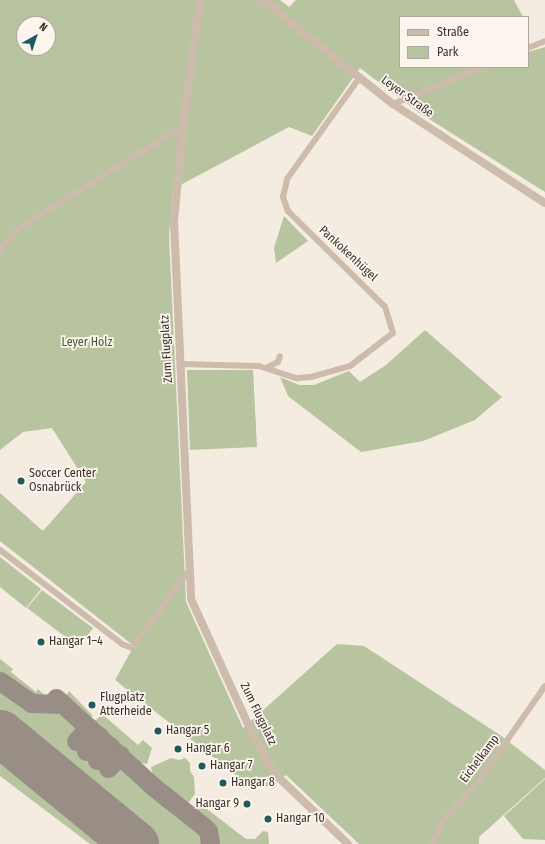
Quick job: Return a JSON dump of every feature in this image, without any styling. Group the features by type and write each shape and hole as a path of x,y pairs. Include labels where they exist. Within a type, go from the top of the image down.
{"street":[{"name":"Zum Flugplatz","path":"200,0 183,126 174,252 181,364 191,599 254,737 275,774 348,844"},
{"name":"Leyer Straße","path":"263,0 393,104 545,202"},
{"path":"529,48 545,41"},
{"path":"393,104 481,68"},
{"name":"Pankokenhügel","path":"181,364 266,367 297,378 323,375 350,366 393,333 385,307 288,211 283,197 287,179 360,77"},
{"path":"0,250 16,230 183,126"},
{"path":"266,367 273,366 278,362 280,356"},
{"path":"0,550 122,644 132,648 189,570"},
{"name":"Eichelkamp","path":"432,844 444,819 478,782 545,686"}],"green space":[{"name":"Leyer Holz","path":"0,0 280,0 289,7 296,0 514,0 522,16 399,16 399,68 529,68 529,52 545,47 545,192 418,112 360,68 312,136 289,127 173,189 169,235 186,602 243,728 337,644 364,646 500,735 545,770 545,778 479,837 479,844 359,844 286,775 265,787 250,786 115,680 134,646 0,541 0,493 43,531 86,482 52,428 23,432 0,450"},
{"path":"284,216 308,241 276,263 274,248"},
{"path":"425,330 502,397 475,420 423,441 361,452 288,396 280,377 299,385 314,385 349,371 360,382 386,365"},
{"path":"187,370 253,370 257,447 190,450"},
{"path":"0,557 41,589 26,608 0,587"},
{"path":"42,590 93,628 79,647 27,608"},
{"path":"0,659 13,669 11,672 36,692 38,689 49,699 32,700 0,677"},
{"path":"0,685 30,705 61,708 133,772 132,776 155,796 157,795 200,828 204,833 206,844 152,844 0,720"},
{"path":"69,691 93,716 91,718 84,717 66,701 65,697"},
{"path":"102,714 138,745 143,740 152,748 147,764 133,761 95,727 96,720"},
{"path":"0,746 119,844 90,844 0,776"},
{"path":"171,758 179,760 185,758 190,763 190,771 194,777 195,794 189,802 182,804 154,781 151,767"},
{"path":"545,779 545,840 523,839 504,816"},
{"path":"200,807 207,809 246,839 255,839 263,831 268,832 269,844 214,844 211,828 194,814 195,809"}],"taxiway":[{"path":"0,681 31,703 63,704"},
{"path":"56,698 155,788 203,826 208,831 210,844"},
{"path":"76,741 89,727"},
{"path":"86,751 99,736"},
{"path":"97,760 110,746"},
{"path":"108,768 120,755"}],"runway":[{"path":"0,733 135,844"}],"place":[{"name":"Soccer Center Osnabrück","path":"21,481"},
{"name":"Hangar 1–4","path":"41,642"},
{"name":"Flugplatz Atterheide","path":"92,705"},
{"name":"Hangar 5","path":"158,731"},
{"name":"Hangar 6","path":"178,749"},
{"name":"Hangar 7","path":"202,766"},
{"name":"Hangar 8","path":"223,783"},
{"name":"Hangar 9","path":"247,804"},
{"name":"Hangar 10","path":"268,819"}]}
